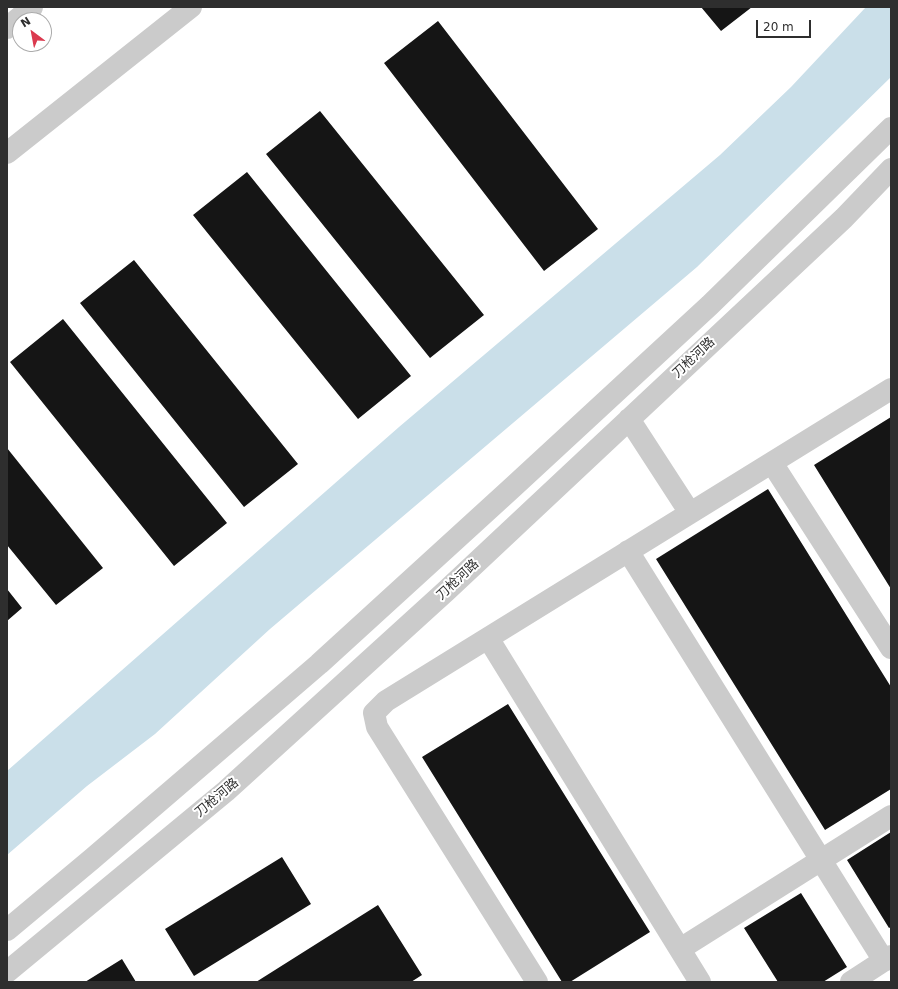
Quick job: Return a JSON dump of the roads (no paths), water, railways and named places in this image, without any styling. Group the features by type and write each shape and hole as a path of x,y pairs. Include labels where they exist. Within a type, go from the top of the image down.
{"street":[{"path":"7,28 32,7"},
{"path":"7,152 190,7"},
{"path":"7,930 98,854 342,642 519,482 710,304 891,128"},
{"name":"刀枪河路","path":"7,972 226,791 446,592 844,218 891,169"},
{"path":"537,982 377,728 374,713 386,701 891,389"},
{"path":"629,419 690,513"},
{"path":"772,463 891,648"},
{"path":"628,551 821,860 887,959 851,982"},
{"path":"488,638 700,982"},
{"path":"680,949 891,816"}],"water":[{"path":"866,7 891,7 891,77 697,267 270,629 155,734 87,786 7,855 7,771 399,427 720,155 791,87"}]}
